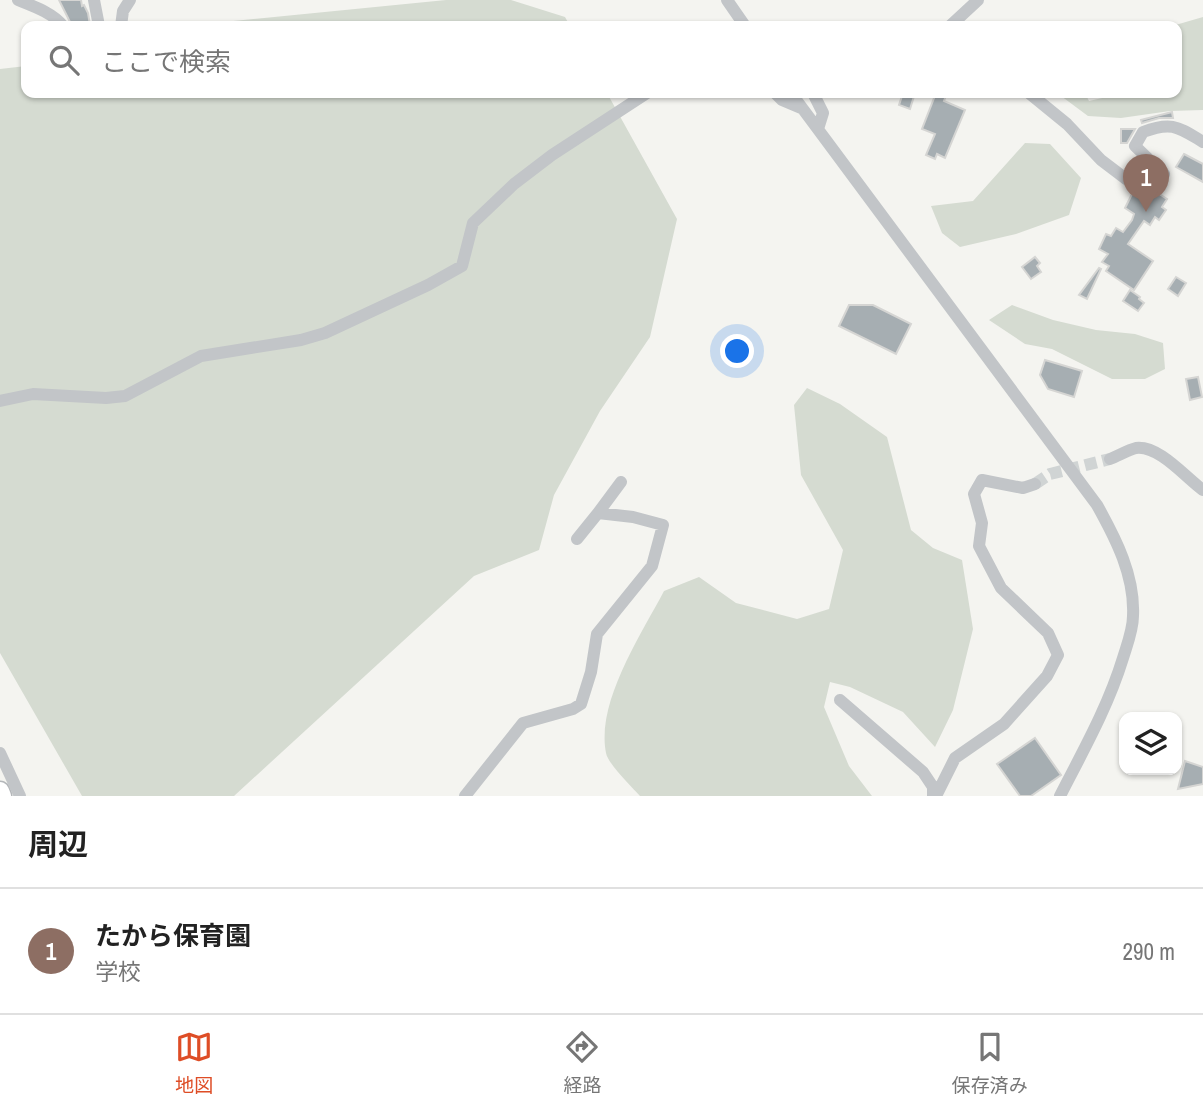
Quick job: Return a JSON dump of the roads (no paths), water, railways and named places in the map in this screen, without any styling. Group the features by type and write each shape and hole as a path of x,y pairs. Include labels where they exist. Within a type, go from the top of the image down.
{"highway":[{"path":"0,791 2,796"}],"street":[{"path":"18,0 59,21"},
{"path":"94,0 98,21"},
{"path":"122,21 123,11 130,0"},
{"path":"727,0 742,21"},
{"path":"737,0 742,21"},
{"path":"955,21 978,0"},
{"path":"0,401 33,394 106,398 125,396 201,356 301,340 370,314 463,266 473,223 552,155 639,98"},
{"path":"780,98 802,109"},
{"path":"794,98 1097,505 1115,538 1130,580 1133,617 1129,640 1114,686 1060,796"},
{"path":"816,98 823,113 818,129"},
{"path":"1034,98 1067,124 1101,160 1126,179 1161,180 1164,174 1135,146 1143,132 1176,125 1203,142"},
{"path":"1110,459 1138,448 1152,451 1178,468 1203,490"},
{"path":"935,796 954,758 1004,724 1046,676 1058,655 1048,633 1001,589 979,546 982,523 974,495 982,480 1023,488 1035,484"},
{"path":"577,538 621,482"},
{"path":"465,796 523,723 581,705 591,672 597,634 652,566 663,525 634,517 598,513"},
{"path":"840,700 923,772 933,787 935,796"},
{"path":"0,753 20,796"}],"tunnel":[{"path":"1035,484 1050,474 1110,459"}],"place":[{"name":"たから保育園","path":"1146,212"}]}
